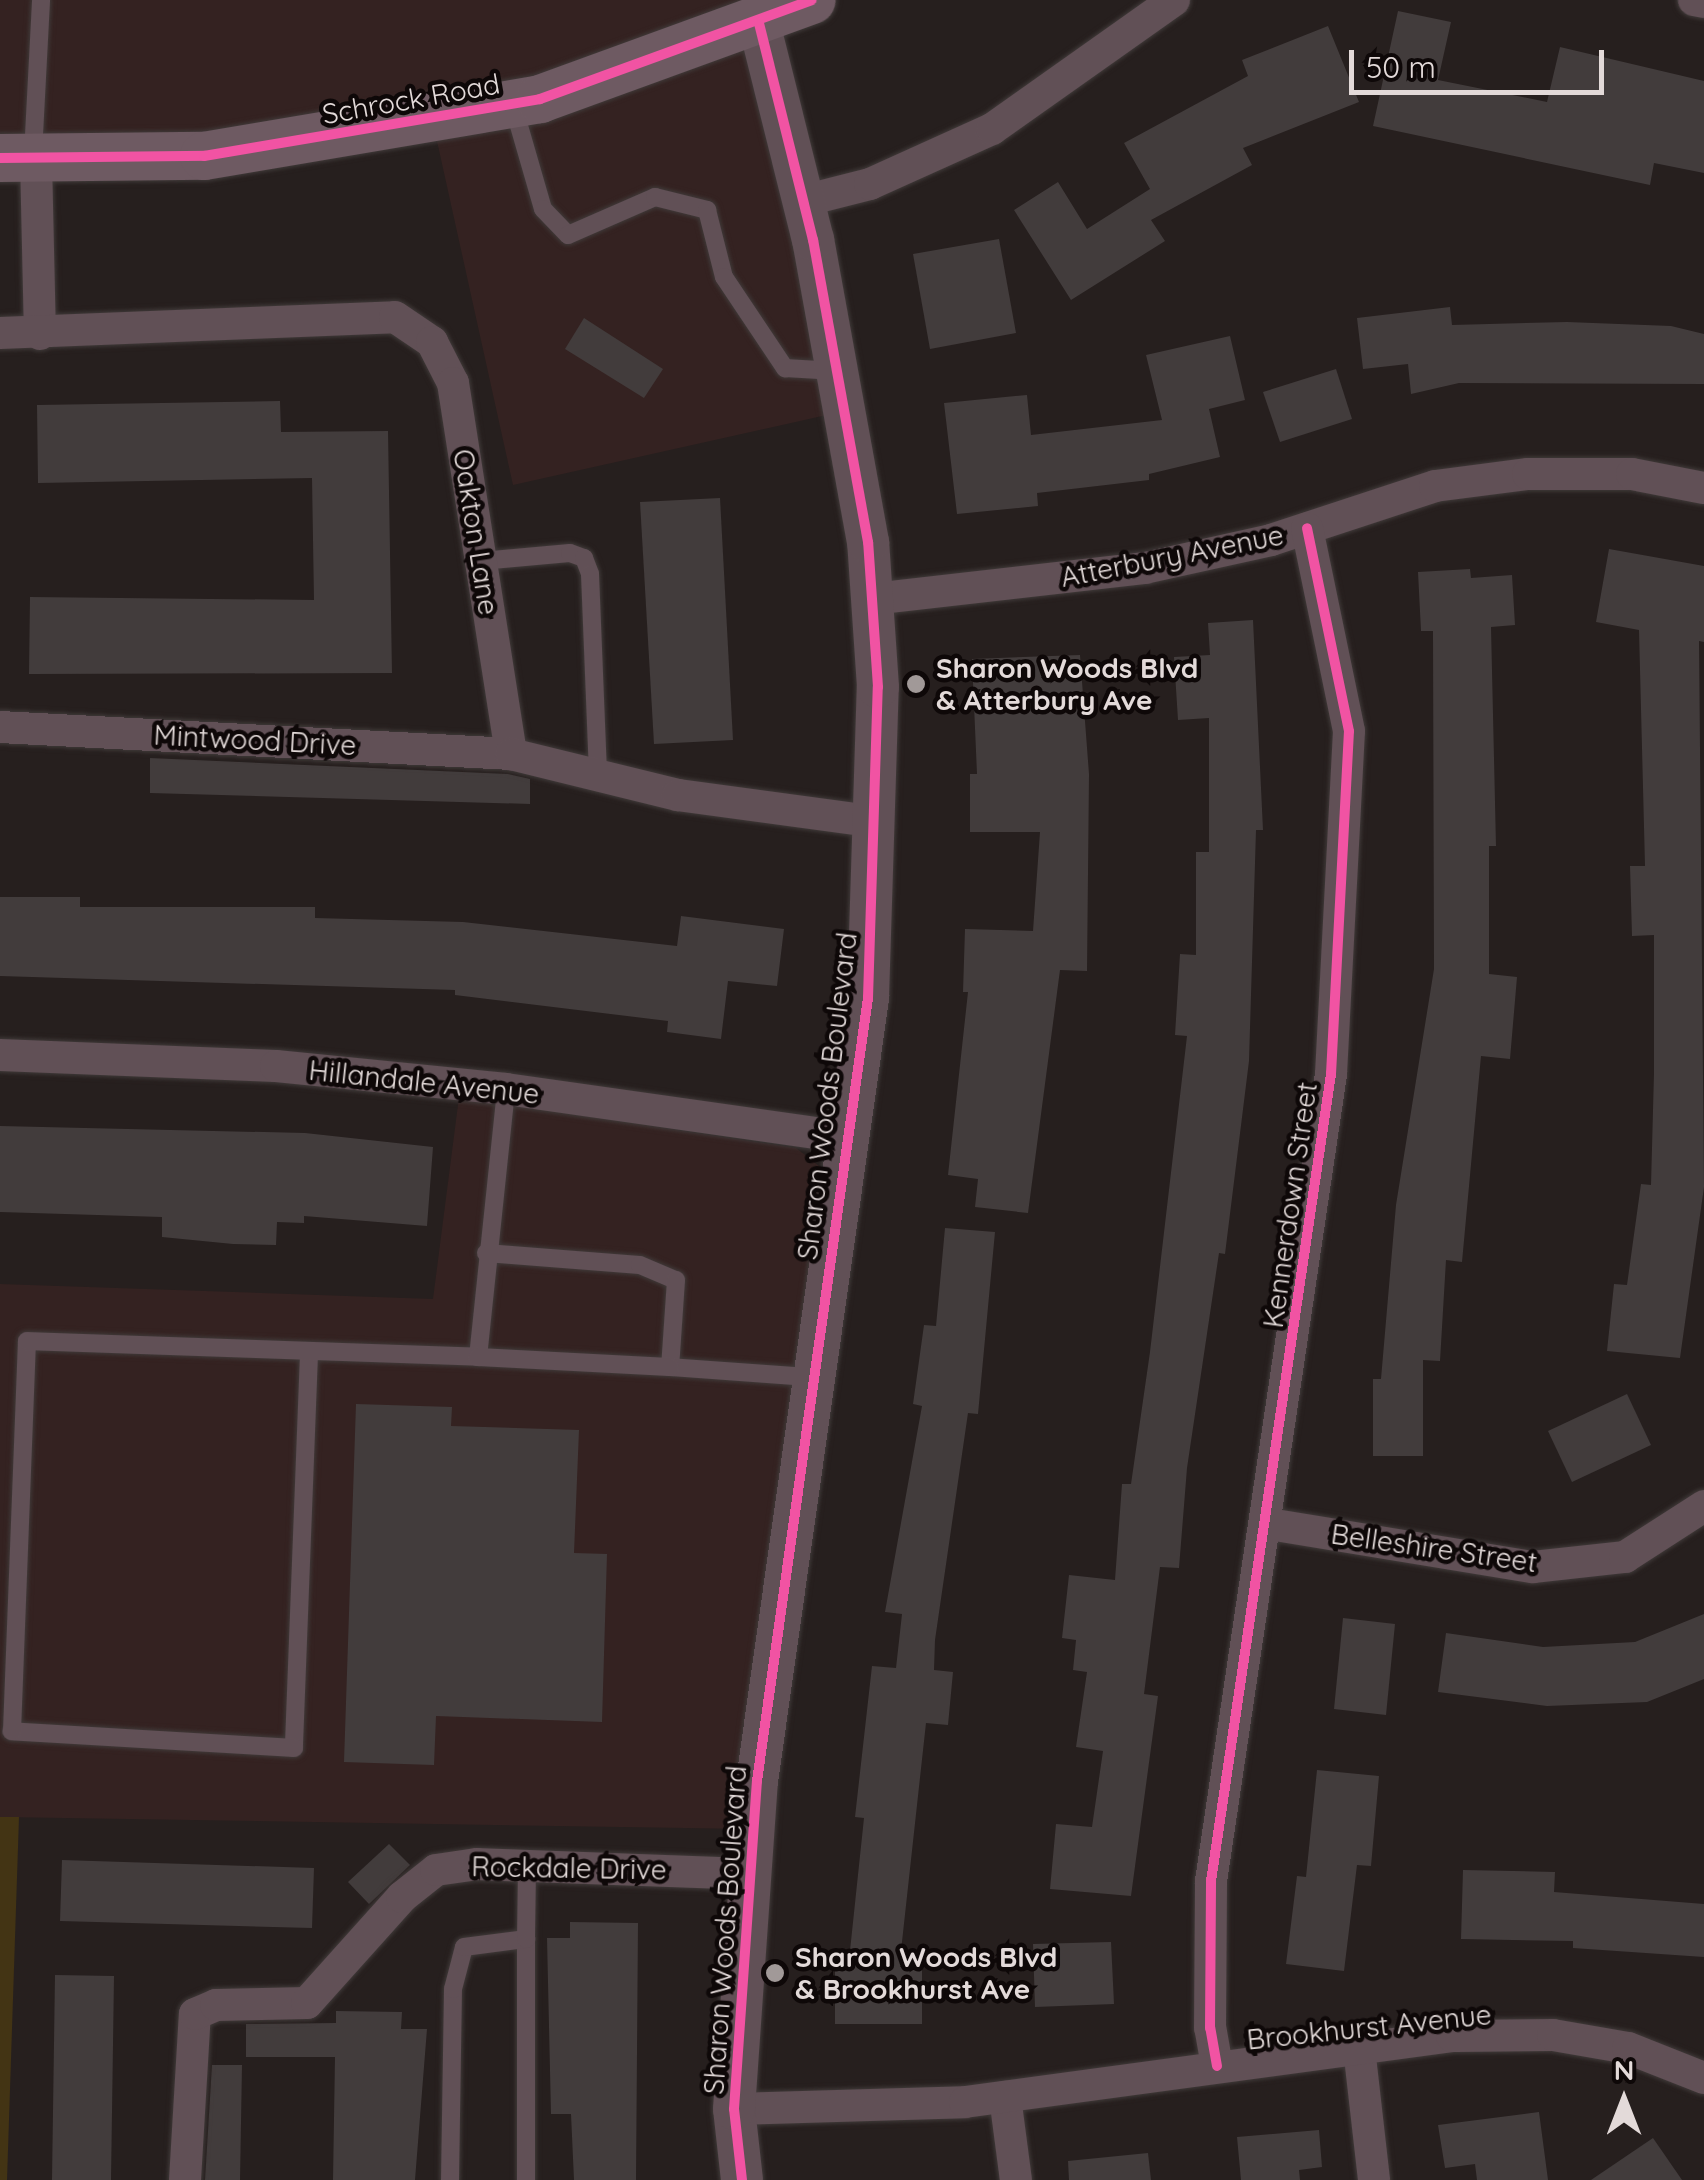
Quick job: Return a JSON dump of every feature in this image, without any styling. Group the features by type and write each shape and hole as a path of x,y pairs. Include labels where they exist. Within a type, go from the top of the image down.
{"main road":[{"name":"Schrock Road","path":"23,159 204,156 513,104 753,12 812,0"}],"street":[{"path":"803,201 870,184 992,129 1174,0"},
{"path":"1694,0 1704,2"},
{"name":"Sharon Woods Boulevard","path":"742,2180 734,2109 751,1874 810,1376 868,998 877,822 872,599 836,371 803,201 753,12"},
{"path":"23,159 40,334"},
{"name":"Oakton Lane","path":"0,333 395,317 432,342 453,383 511,754"},
{"name":"Atterbury Avenue","path":"872,599 1146,568 1307,528 1436,486 1528,474 1632,474 1704,488"},
{"name":"Kennerdown Street","path":"1217,2066 1210,2028 1211,1881 1268,1524 1330,1074 1349,731 1307,528"},
{"name":"Mintwood Drive","path":"0,727 511,754"},
{"path":"511,754 678,795 877,822"},
{"name":"Hillandale Avenue","path":"0,1055 276,1066 506,1089 845,1136"},
{"name":"Belleshire Street","path":"1268,1524 1533,1566 1626,1558 1704,1506"},
{"name":"Rockdale Drive","path":"184,2180 195,2014 216,2005 307,2003 402,1896 436,1870 527,1865 751,1874"},
{"name":"Brookhurst Avenue","path":"734,2109 1005,2097 1452,2036 1553,2035 1628,2048 1704,2078"},
{"path":"1359,2048 1374,2180"},
{"path":"1005,2097 1016,2180"}],"lane":[{"path":"23,159 41,0"},
{"path":"513,104 543,209 568,235 655,197 707,210 724,277 784,368 836,371"},
{"path":"481,561 570,553 584,558 598,775"},
{"path":"478,1357 506,1089"},
{"path":"486,1253 640,1264 676,1280 670,1367"},
{"path":"309,1354 294,1748 12,1731 27,1341 478,1357 810,1376"},
{"path":"526,2180 527,1865"},
{"path":"450,2180 453,1989 464,1947 526,1939"}],"shaded area":[{"path":"0,0 811,0 752,32 858,408 513,485 433,123 0,157"},
{"path":"459,1097 796,1148 837,1180 750,1829 0,1817 0,1284 433,1299"},
{"path":"0,1817 19,1817 7,2180 0,2180"}],"building":[{"path":"1398,11 1451,22 1438,80 1547,102 1560,47 1704,81 1704,173 1654,163 1650,185 1373,126"},
{"path":"1328,26 1359,102 1243,148 1252,165 1151,220 1165,241 1071,300 1014,210 1058,182 1087,229 1150,189 1124,143 1248,76 1242,60"},
{"path":"999,239 1016,333 930,349 913,254"},
{"path":"1450,307 1452,325 1567,322 1671,326 1704,334 1704,384 1459,383 1411,394 1408,364 1363,369 1357,318"},
{"path":"584,318 663,369 644,398 565,349"},
{"path":"1230,336 1245,400 1209,409 1220,457 1149,474 1149,480 1037,493 1038,506 957,514 944,403 1027,395 1031,435 1162,420 1146,355"},
{"path":"1336,369 1352,419 1280,442 1263,392"},
{"path":"280,401 281,432 388,431 392,673 29,674 30,597 314,600 312,478 38,483 37,405"},
{"path":"720,498 733,740 654,744 640,502"},
{"path":"1609,549 1704,566 1704,642 1699,641 1704,1187 1680,1358 1607,1351 1614,1284 1627,1285 1641,1184 1651,1185 1654,1073 1654,935 1632,936 1630,866 1645,866 1639,630 1596,622"},
{"path":"1470,569 1471,578 1512,575 1515,625 1491,627 1496,846 1489,846 1489,974 1517,977 1510,1059 1481,1056 1462,1262 1446,1260 1440,1361 1423,1360 1423,1456 1373,1456 1373,1379 1381,1379 1396,1205 1434,969 1433,631 1421,631 1418,572"},
{"path":"1253,620 1263,830 1256,830 1249,1061 1225,1254 1219,1253 1187,1468 1179,1568 1160,1567 1144,1694 1158,1696 1131,1896 1050,1889 1056,1824 1092,1827 1103,1751 1076,1747 1087,1672 1073,1670 1076,1640 1062,1638 1069,1575 1115,1580 1122,1484 1131,1484 1187,1036 1175,1035 1180,954 1196,955 1196,852 1209,852 1209,718 1178,720 1174,657 1210,655 1208,623"},
{"path":"1080,655 1089,774 1087,971 1060,970 1028,1213 975,1207 978,1179 948,1175 968,992 963,992 965,929 1033,931 1040,832 970,832 970,774 977,774 972,659"},
{"path":"150,758 508,774 530,779 530,804 150,793"},
{"path":"0,897 80,897 80,907 315,907 315,918 463,922 677,946 681,916 784,929 777,986 728,981 721,1039 667,1032 668,1021 455,995 455,990 0,976"},
{"path":"0,1126 305,1133 433,1147 427,1226 304,1216 304,1223 277,1222 276,1245 233,1244 162,1237 162,1217 0,1212"},
{"path":"945,1228 995,1232 978,1414 968,1413 935,1640 934,1670 953,1672 948,1725 926,1723 900,1960 922,1960 922,2024 835,2024 835,1960 849,1960 864,1818 855,1817 872,1666 896,1668 902,1614 885,1612 922,1406 913,1404 924,1325 936,1326"},
{"path":"1627,1394 1651,1445 1572,1482 1548,1431"},
{"path":"356,1404 452,1407 451,1426 579,1430 574,1553 607,1554 602,1722 436,1716 434,1765 344,1762"},
{"path":"1704,1614 1704,1679 1647,1702 1547,1706 1438,1692 1446,1633 1543,1647 1635,1642"},
{"path":"1343,1618 1395,1624 1386,1715 1334,1709"},
{"path":"1317,1770 1379,1776 1371,1866 1357,1865 1344,1971 1286,1964 1297,1876 1306,1877"},
{"path":"389,1844 410,1865 369,1904 348,1882"},
{"path":"62,1860 314,1868 312,1928 60,1921"},
{"path":"1463,1870 1555,1872 1554,1892 1704,1904 1704,1957 1573,1948 1573,1941 1461,1939"},
{"path":"570,1922 638,1923 636,2180 574,2180 571,2114 551,2114 547,1938 570,1938"},
{"path":"1111,1942 1114,2004 1035,2007 1033,1944"},
{"path":"55,1975 114,1976 111,2180 52,2180"},
{"path":"336,2011 402,2012 401,2029 427,2029 415,2180 333,2180 335,2057 246,2057 246,2024 336,2023"},
{"path":"212,2065 242,2065 240,2180 205,2180"},
{"path":"1539,2112 1548,2180 1477,2180 1475,2164 1445,2168 1438,2125"},
{"path":"1319,2130 1322,2167 1299,2170 1300,2180 1241,2180 1237,2137"},
{"path":"1653,2138 1682,2180 1591,2180"},
{"path":"1148,2153 1151,2180 1069,2180 1068,2161"}],"cycle path":[{"path":"0,158 204,156 540,99 812,0"},
{"path":"742,2180 734,2109 757,1781 868,998 878,687 868,542 813,240 759,23"},
{"path":"1217,2066 1210,2028 1211,1881 1331,1074 1349,731 1307,528"}],"place":[{"name":"Sharon Woods Blvd & Atterbury Ave","path":"916,684"},
{"name":"Sharon Woods Blvd & Brookhurst Ave","path":"775,1973"}]}
